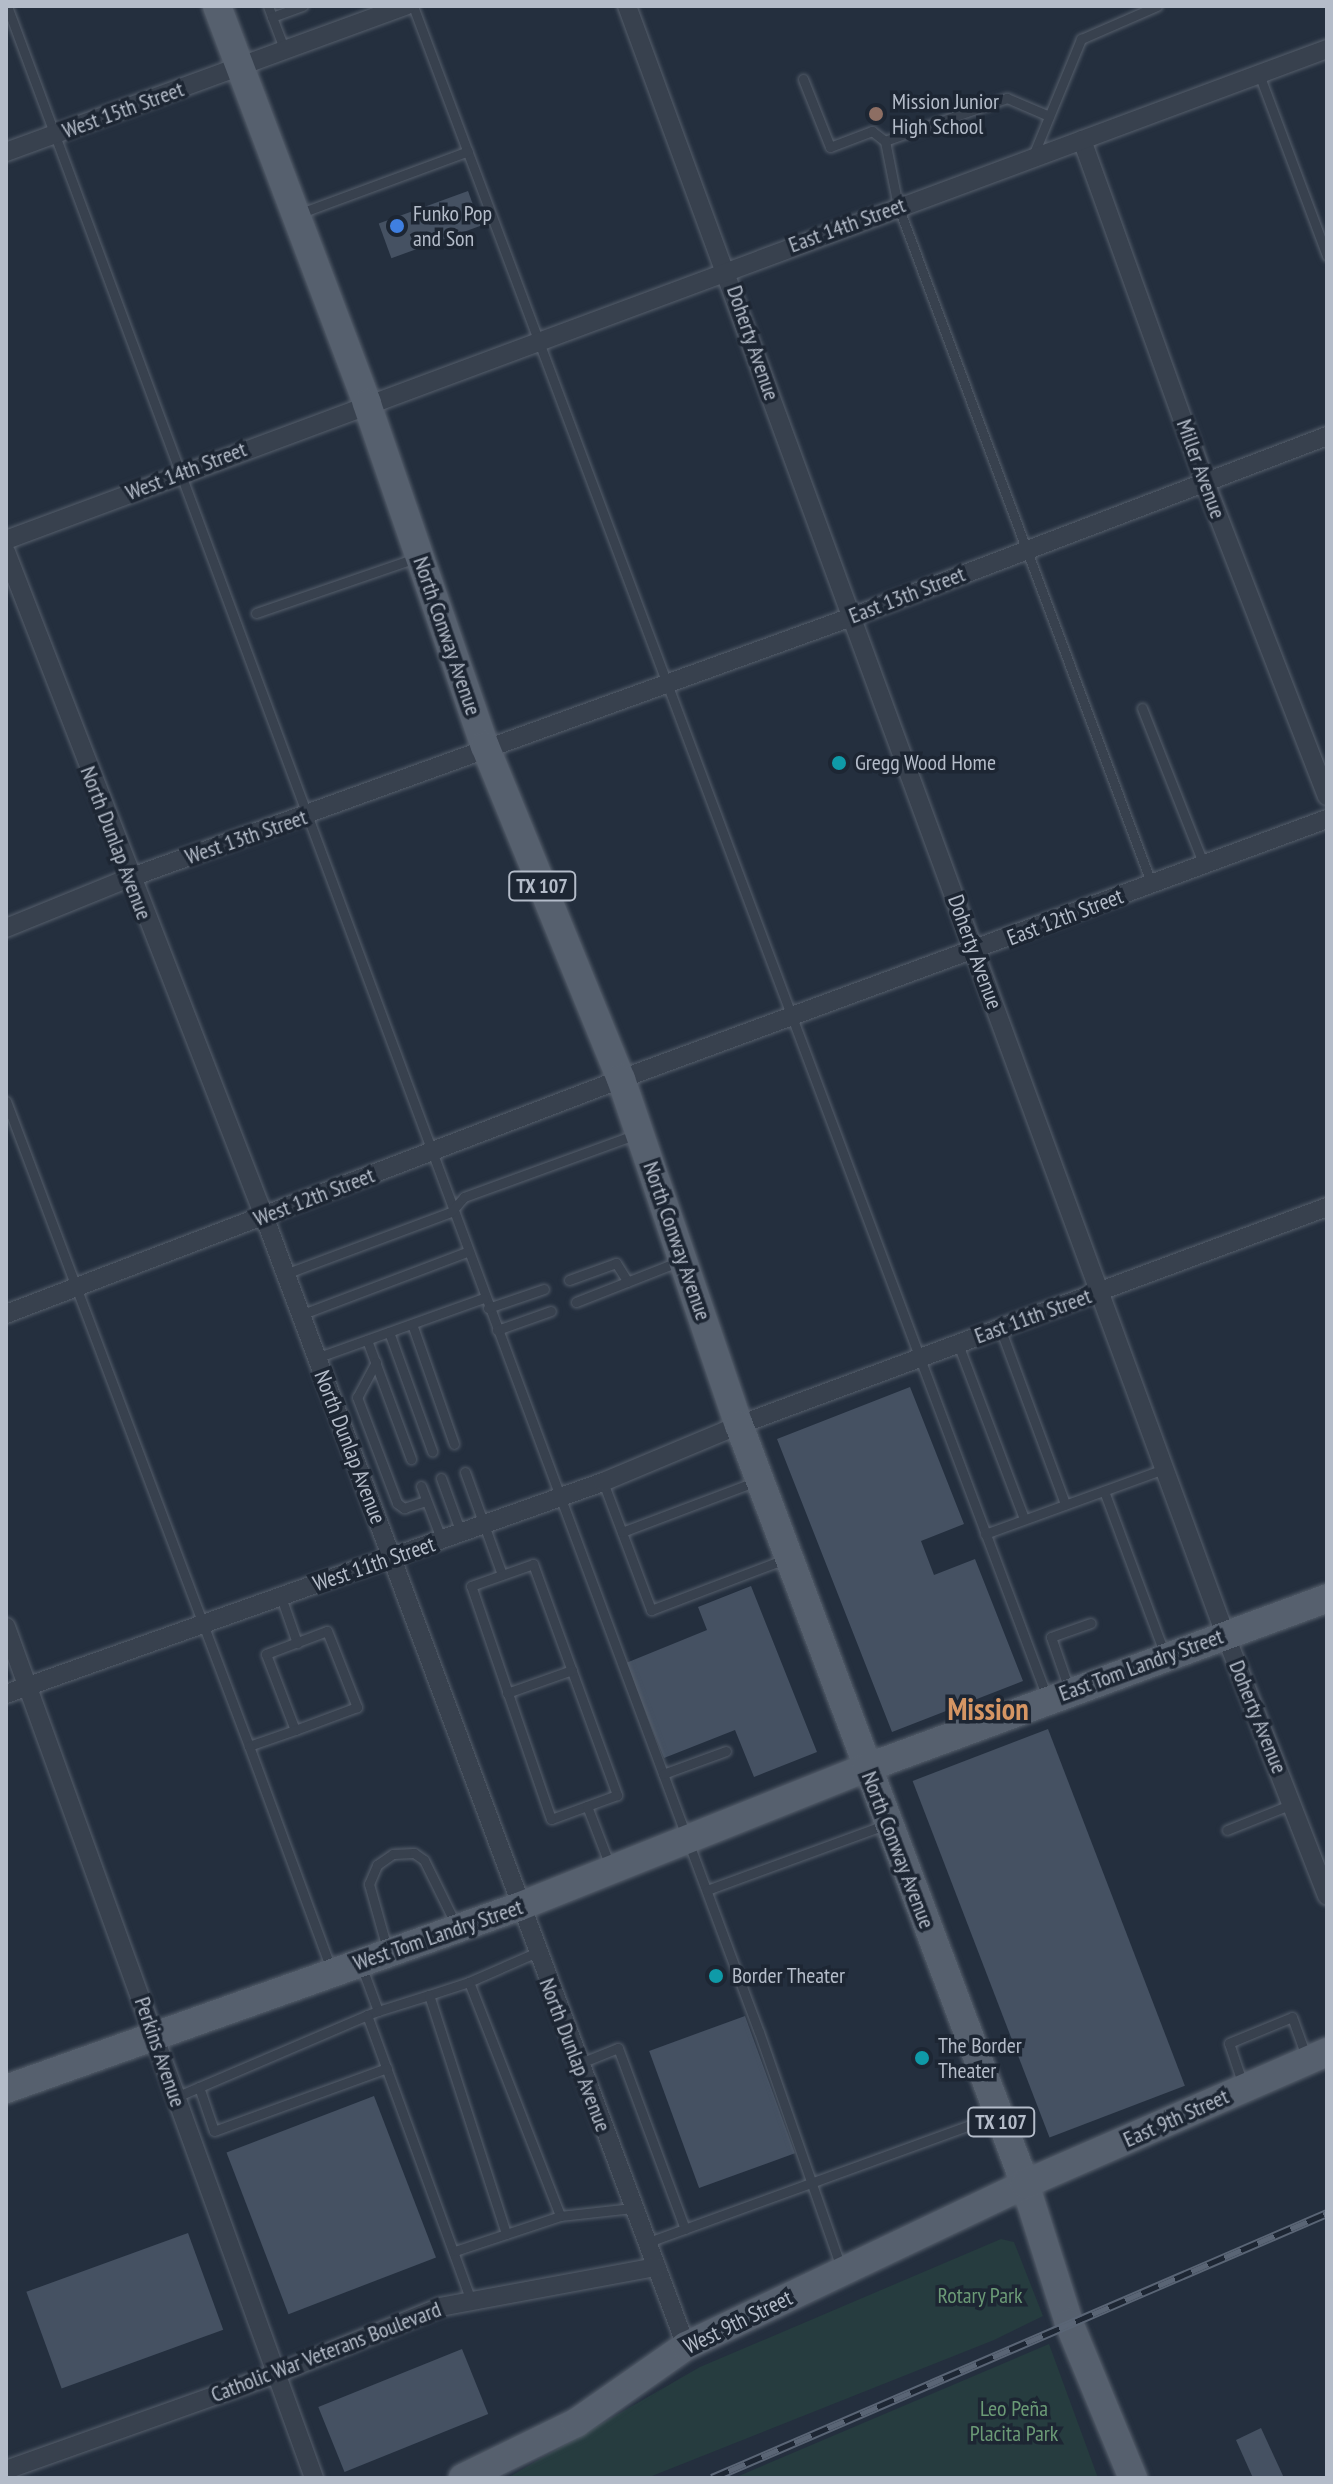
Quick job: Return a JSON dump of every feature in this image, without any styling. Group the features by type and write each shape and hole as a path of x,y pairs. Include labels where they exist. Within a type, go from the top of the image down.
{"main road":[{"name":"North Conway Avenue","path":"217,6 367,404 485,746 621,1079 739,1425 1025,2184 1069,2323 1133,2478"},
{"name":"East Tom Landry Street","path":"866,1768 1165,1655 1327,1598"},
{"name":"West Tom Landry Street","path":"6,2089 518,1907 689,1842 866,1768"},
{"name":"East 9th Street","path":"1025,2184 1317,2056"},
{"name":"West 9th Street","path":"463,2478 576,2423 686,2346 1025,2184"}],"street":[{"name":"West 15th Street","path":"6,152 239,69 378,11 406,6"},
{"name":"Doherty Avenue","path":"627,6 727,269 849,618 975,951 1225,1634 1327,1896"},
{"name":"East 14th Street","path":"367,404 1327,49"},
{"name":"Miller Avenue","path":"1082,140 1205,482 1327,796"},
{"name":"West 14th Street","path":"6,540 367,404"},
{"name":"East 13th Street","path":"485,746 849,618 1327,436"},
{"name":"North Dunlap Avenue","path":"6,552 129,878 264,1216 535,1953 686,2346"},
{"name":"West 13th Street","path":"6,928 129,878 306,817 485,746"},
{"name":"East 12th Street","path":"621,1079 1327,819"},
{"name":"West 12th Street","path":"6,1314 621,1079"},
{"name":"East 11th Street","path":"739,1425 1327,1207"},
{"name":"West 11th Street","path":"6,1694 560,1498 739,1425"},
{"name":"Perkins Avenue","path":"6,1627 30,1685 314,2478"},
{"name":"Catholic War Veterans Boulevard","path":"6,2470 276,2374 470,2298 656,2267"}],"lane":[{"path":"7,6 429,1153 707,1890 795,2130 808,2184 843,2271"},
{"path":"268,6 285,51"},
{"path":"272,17 303,6"},
{"path":"413,6 669,681 918,1360 985,1534 1059,1696"},
{"path":"1032,158 1081,39 1157,6"},
{"path":"1259,74 1327,256"},
{"path":"803,79 830,147 872,131 885,141 898,206 1029,549 1152,885"},
{"path":"885,141 1007,98 1049,116"},
{"path":"295,215 468,151"},
{"path":"256,613 420,557"},
{"path":"1142,708 1204,865"},
{"path":"6,1101 332,1972"},
{"path":"285,1274 451,1212 464,1197 640,1133"},
{"path":"300,1315 467,1252"},
{"path":"576,1302 683,1259"},
{"path":"569,1280 616,1263 628,1282"},
{"path":"316,1358 412,1324 544,1289"},
{"path":"497,1330 551,1311"},
{"path":"412,1324 454,1444"},
{"path":"1000,1328 1065,1504"},
{"path":"389,1332 432,1451"},
{"path":"367,1340 411,1459"},
{"path":"958,1344 1024,1519"},
{"path":"376,1362 357,1397 397,1503 404,1508 426,1501"},
{"path":"985,1534 1166,1468"},
{"path":"465,1472 502,1575"},
{"path":"441,1478 461,1533"},
{"path":"622,1532 760,1480"},
{"path":"603,1482 651,1610 789,1558"},
{"path":"421,1486 442,1541"},
{"path":"1104,1491 1165,1655"},
{"path":"533,1564 572,1670 617,1795 551,1819 471,1586 533,1564"},
{"path":"281,1597 297,1643"},
{"path":"1059,1696 1051,1637 1091,1623"},
{"path":"249,1746 295,1730 357,1707 327,1631 266,1654 295,1730"},
{"path":"507,1693 572,1670"},
{"path":"663,1774 726,1751"},
{"path":"1227,1830 1292,1804"},
{"path":"587,1806 611,1872"},
{"path":"707,1890 887,1824"},
{"path":"388,1953 369,1884 377,1865 393,1854 414,1853 424,1860 458,1928"},
{"path":"176,2097 367,2015 469,1982 535,1953"},
{"path":"360,1962 378,2011"},
{"path":"469,1982 560,2216"},
{"path":"429,1995 506,2234"},
{"path":"367,2015 470,2298"},
{"path":"1245,2088 1229,2043 1292,2017 1317,2056"},
{"path":"578,2064 618,2048 685,2229"},
{"path":"199,2087 214,2131 387,2068"},
{"path":"646,2243 998,2115"},
{"path":"455,2251 560,2216 633,2208"}],"green space":[{"name":"Rotary Park","path":"1001,2239 1014,2242 1043,2316 994,2340 647,2478 507,2478 700,2367"},
{"name":"Leo Peña Placita Park","path":"1049,2344 1098,2478 734,2478"}],"building":[{"path":"468,191 481,226 391,258 379,223"},
{"path":"910,1387 964,1524 921,1541 934,1575 975,1559 1023,1681 892,1732 777,1439"},
{"path":"751,1586 817,1752 754,1777 735,1730 664,1758 626,1663 707,1630 698,1607"},
{"path":"1048,1729 1185,2086 1050,2138 913,1781"},
{"path":"745,2016 795,2153 699,2188 649,2051"},
{"path":"374,2096 436,2258 288,2314 226,2153"},
{"path":"188,2233 223,2330 62,2389 26,2292"},
{"path":"462,2349 488,2414 345,2472 318,2407"},
{"path":"1261,2428 1284,2478 1253,2478 1236,2440"}],"railway":[{"path":"712,2478 1327,2213"}],"place":[{"name":"Mission Junior High School","path":"876,114"},
{"name":"Funko Pop and Son","path":"397,226"},
{"name":"Gregg Wood Home","path":"839,763"},
{"name":"Border Theater","path":"716,1976"},
{"name":"The Border Theater","path":"922,2058"}],"district":[{"name":"Mission","path":"988,1709"}]}
